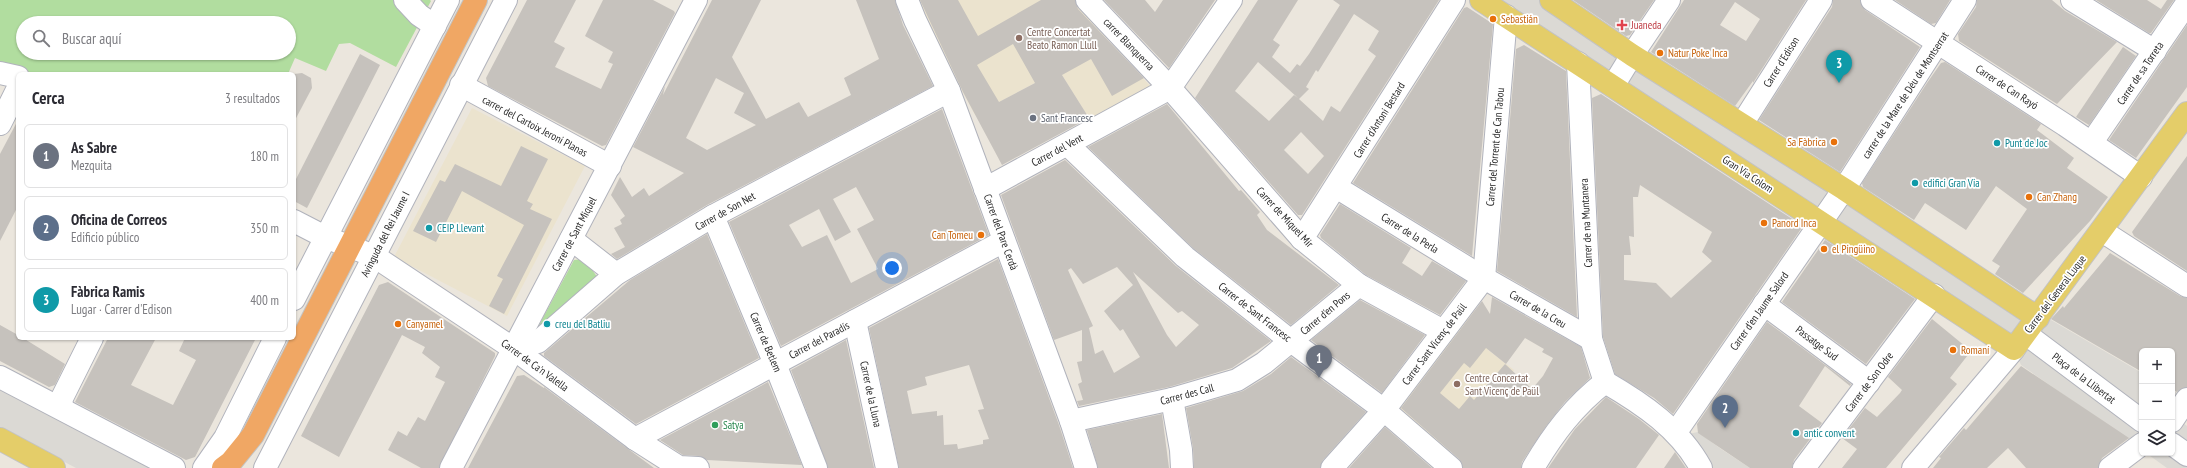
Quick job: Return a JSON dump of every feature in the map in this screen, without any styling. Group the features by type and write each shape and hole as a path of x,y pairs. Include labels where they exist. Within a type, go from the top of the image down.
{"highway":[{"path":"222,468 231,462 253,435 476,0"},
{"path":"248,468 253,435"}],"main road":[{"name":"Gran Via Colom","path":"1481,0 1934,295 2026,333"},
{"path":"1551,0 1632,54 1844,189 2026,333"},
{"name":"Carrer del General Luque","path":"2026,333 2187,113"},
{"path":"0,439 30,462 54,468"}],"street":[{"path":"405,0 419,15 435,26"},
{"path":"296,296 448,0"},
{"name":"Avinguda del Rei Jaume I","path":"265,468 506,0"},
{"name":"Carrer del Pare Cerdà","path":"907,0 914,20 949,90 1071,421 1086,468"},
{"name":"carrer Blanquerna","path":"1087,0 1170,88"},
{"path":"1170,88 1231,0"},
{"name":"Carrer d'Antoni Bestard","path":"1302,239 1454,0"},
{"path":"1613,86 1632,54 1669,0"},
{"name":"Carrer d'Edison","path":"1742,124 1821,0"},
{"name":"Carrer de Can Rayó","path":"1872,0 2092,142 2141,177"},
{"name":"carrer de la Mare de Déu de Montserrat","path":"1844,189 1965,0"},
{"path":"2072,0 2155,51"},
{"name":"Carrer de Sant Miquel","path":"451,468 610,166 690,2"},
{"name":"Carrer de sa Torreta","path":"2092,142 2187,3"},
{"name":"Carrer del Torrent de Can Tabou","path":"1484,278 1506,16"},
{"name":"Carrer de na Muntanera","path":"1578,63 1592,339 1605,382"},
{"path":"0,73 16,77"},
{"name":"carrer del Cartoix Jeroni Planas","path":"461,85 610,166"},
{"name":"Carrer del Vent","path":"986,189 1170,88"},
{"name":"Carrer de Miquel Mir","path":"1170,88 1302,239 1359,284 1443,331"},
{"name":"Carrer de Son Net","path":"514,349 538,342 616,274 713,216 949,90"},
{"path":"0,124 16,92"},
{"name":"Carrer de Sant Francesc","path":"1068,145 1186,257 1291,341 1384,410 1451,468"},
{"name":"Carrer de la Perla","path":"1336,187 1484,278"},
{"name":"Carrer d'en Jaume Salord","path":"1676,432 1844,189"},
{"name":"Carrer de Betlem","path":"713,216 775,364 816,468"},
{"name":"Carrer de Ca'n Valella","path":"296,222 325,237 374,256 514,349 635,439 679,466 698,468"},
{"path":"2102,231 2187,286"},
{"path":"571,239 616,274"},
{"name":"Carrer del Paradís","path":"635,439 1004,241"},
{"name":"Carrer Sant Vicenç de Paül","path":"1332,468 1384,410 1484,278"},
{"name":"Carrer de la Creu","path":"1484,278 1592,339"},
{"name":"Carrer d'en Pons","path":"1291,341 1359,284"},
{"name":"Carrer de Son Odre","path":"1804,468 1934,295"},
{"name":"Passatge Sud","path":"1764,304 1869,382"},
{"name":"Carrer de la Lluna","path":"855,321 887,468"},
{"name":"Plaça de la Llibertat","path":"2026,333 2141,420"},
{"name":"Carrer del General Luque","path":"1913,468 2026,333"},
{"path":"61,408 62,398 91,340"},
{"path":"204,468 225,438 274,340"},
{"name":"Carrer des Call","path":"1071,421 1172,399 1238,380 1264,363 1291,341"},
{"path":"0,377 174,468"},
{"path":"1533,468 1549,440 1568,415 1605,382 1636,400 1676,432 1701,468"},
{"path":"1172,399 1181,450 1182,468"},
{"path":"2173,420 2187,399"},
{"path":"2110,468 2139,446"},
{"path":"2175,446 2187,455"}],"shaded area":[{"name":"Centre Concertat Beato Ramon Llull","path":"913,0 1071,0 1153,89 1091,122 1059,70 975,115"},
{"path":"1481,0 1551,0 2043,312 2051,320 2139,371 2139,447 2021,365 2014,349"},
{"path":"472,108 585,166 507,316 394,257"},
{"name":"Centre Concertat Sant Vicenç de Paül","path":"1474,309 1495,325 1500,334 1488,350 1514,370 1447,454 1392,409"},
{"path":"0,387 146,461 150,468 76,468 0,428"},
{"path":"2175,392 2181,395 2176,418 2187,426 2187,468 2167,468 2150,456 2175,456"},
{"path":"1698,432 1750,468 1701,468 1678,436"}],"green space":[{"path":"0,0 431,1 396,67 350,43 339,44 326,71 296,58 296,16 16,16 16,60 294,60 289,72 30,72 0,65"},
{"path":"584,259 601,282 542,332 538,327 574,260"}],"building":[{"path":"527,0 576,0 554,42 565,48 555,67 601,89 613,64 608,62 613,52 585,36 603,0 653,0 674,11 675,13 606,145 602,146 488,86 486,78"},
{"path":"712,0 761,0 732,57 766,119 799,102 808,117 851,95 844,78 879,59 856,0 895,0 903,25 933,86 707,205 617,259 611,254 625,247 614,228 622,224 620,220 625,216 611,195 620,177 632,197 644,188 649,196 684,173 633,147 665,86 663,95","holes":["716,78 744,93 734,113 756,125 707,150 686,138"]},
{"name":"Centre Concertat Beato Ramon Llull","path":"920,0 958,0 978,36 1041,0 1075,0 1078,9 1144,78 1112,96 1091,59 1062,75 1089,118 1002,165 963,92","holes":["1013,44 1035,83 999,102 977,65"]},
{"path":"1104,0 1145,0 1155,12 1163,0 1215,0 1169,68"},
{"path":"1258,0 1298,0 1273,40 1280,45 1272,57 1290,73 1297,64 1300,66 1309,54 1340,5 1333,0 1439,0 1302,215 1298,215 1195,98","holes":["1354,14 1379,31 1368,50 1376,56 1340,112 1331,106 1323,121 1299,99 1309,89 1306,87 1316,70 1318,72","1258,62 1298,98 1294,95 1269,121 1235,91","1301,132 1324,156 1308,174 1284,150"]},
{"name":"Juaneda","path":"1573,0 1654,0 1630,35 1626,36"},
{"path":"1684,0 1806,0 1753,83 1753,81 1735,106 1651,52","holes":["1735,2 1760,19 1746,41 1720,25"]},
{"path":"1833,0 1860,0 1865,10 1920,47 1840,172 1759,120 1832,7"},
{"path":"1895,0 1950,0 1936,23 1931,24"},
{"path":"1977,0 2052,0 2065,11 2117,42 2057,104 1959,41 1958,34 1976,7"},
{"path":"2096,0 2147,0 2161,9 2167,0 2174,0 2151,33 2149,33"},
{"path":"1467,7 1493,24 1472,256 1353,183 1464,8"},
{"path":"2187,25 2187,87 2136,158 2109,140"},
{"path":"1524,45 1566,71 1577,317 1497,271 1516,49"},
{"path":"2123,47 2136,56 2089,125 2076,117"},
{"path":"360,54 380,65 307,208 296,202 296,179"},
{"path":"1945,62 2041,124 2037,130 2074,158 2067,168 2108,197 2090,221 2023,293 1995,274 2000,266 1992,261 2027,209 1996,186 1966,230 1925,203 1914,220 1863,187 1862,183 1927,83 1941,63"},
{"path":"302,73 311,78 312,88 296,118 296,74"},
{"path":"1601,94 1803,226 1673,414 1654,398 1615,374 1603,337 1592,98","holes":["1640,185 1712,232 1702,252 1712,261 1671,298 1656,283 1624,280 1624,255 1631,255 1629,236 1634,237 1633,197 1638,197"]},
{"path":"1167,104 1239,191 1241,190 1260,212 1257,215 1267,230 1339,285 1291,325 1193,248 1088,147"},
{"path":"942,109 989,235 781,346 729,222","holes":["856,187 874,220 857,229 878,269 851,283 827,235 802,247 789,225 819,209 835,241 851,232 833,199"]},
{"path":"16,124 16,210 0,241 0,154"},
{"name":"CEIP Llevant","path":"521,146 548,159 527,201 533,204 530,209 552,219 504,314 489,306 503,279 497,276 524,225 462,191 436,242 413,231 440,180 445,182 455,164 501,186"},
{"path":"2187,156 2187,271 2134,236 2132,232"},
{"path":"1065,160 1176,266 1271,341 1232,368 1169,387 1079,406 1077,401 1083,400 1078,384 1082,382 1077,362 1082,361 1082,330 1054,340 1001,195","holes":["1117,267 1133,285 1104,311 1120,331 1123,329 1140,357 1114,373 1103,350 1095,354 1089,328 1093,326 1068,270 1071,268 1083,284","1133,272 1178,313 1182,311 1199,325 1176,347 1167,335"]},
{"path":"1340,204 1411,248 1402,263 1422,276 1432,261 1466,281 1440,315 1366,275 1321,238 1320,235"},
{"path":"707,234 759,358 636,424 544,356 544,353 630,280"},
{"path":"1825,240 1915,299 1866,364 1782,302"},
{"path":"2110,253 2180,296 2187,298 2187,387 2177,392 2175,391 2175,348 2139,348 2139,370 2051,319 2063,306 2064,308"},
{"path":"998,259 1059,425 1073,468 899,468 869,328","holes":["969,365 984,409 978,410 989,439 983,440 983,444 958,449 957,444 944,445 943,415 937,416 937,411 912,414 907,391 927,385 925,377"]},
{"path":"388,282 495,353 495,356 439,468 421,468 388,450 398,431 407,436 418,417 425,421 445,382 435,377 440,367 422,353 425,347 402,335 339,457 301,436 379,285"},
{"path":"1492,297 1581,347 1590,378 1565,402 1547,425 1522,462 1521,468 1463,468 1459,459 1401,408 1482,301 1490,314","holes":["1525,338 1544,349 1542,352 1553,358 1543,376 1532,389 1505,364 1474,400 1470,396 1459,409 1440,393 1464,363 1470,368 1486,348 1506,364"]},
{"path":"1360,300 1425,335 1382,393 1311,340"},
{"path":"1932,319 1971,351 1950,378 1957,384 1886,468 1842,468 1857,449 1842,438 1865,408 1877,417 1900,393 1902,390 1888,377"},
{"path":"1767,322 1851,384 1850,386 1825,366 1799,406 1822,423 1794,460 1792,468 1750,468 1698,433 1697,424"},
{"path":"0,325 16,334 16,340 26,340 65,364 55,385 49,387 0,361"},
{"path":"107,340 155,340 131,385 173,405 196,360 179,351 184,340 255,340 195,457 186,460 75,402"},
{"path":"846,340 874,468 828,468 791,370"},
{"path":"1291,357 1366,412 1323,460 1320,468 1194,468 1193,448 1186,408 1243,391 1271,374"},
{"path":"2021,366 2129,438 2102,458 2098,468 2026,468 2008,448 1987,468 1933,468 1941,458 1939,457 1964,428 1966,430"},
{"path":"524,375 544,387 654,468 468,468 517,376"},
{"path":"768,382 802,465 707,460 699,456 683,455 660,440"},
{"path":"1606,397 1639,419 1659,435 1636,468 1548,468 1575,429"},
{"path":"1162,414 1169,468 1098,468 1087,430"},
{"path":"1385,427 1432,468 1349,468"},
{"path":"1675,452 1686,468 1664,468"}],"place":[{"name":"Sebastián","path":"1493,19"},
{"name":"Juaneda","path":"1622,25"},
{"name":"Centre Concertat Beato Ramon Llull","path":"1019,38"},
{"name":"Natur Poke Inca","path":"1660,53"},
{"name":"Fàbrica Ramis","path":"1839,83"},
{"name":"Sant Francesc","path":"1033,118"},
{"name":"Sa Fàbrica","path":"1834,142"},
{"name":"Punt de Joc","path":"1997,143"},
{"name":"edifici Gran Via","path":"1915,183"},
{"name":"Can Zhang","path":"2029,197"},
{"name":"Panord Inca","path":"1764,223"},
{"name":"CEIP Llevant","path":"429,228"},
{"name":"Can Tomeu","path":"981,235"},
{"name":"el Pingüino","path":"1824,249"},
{"name":"Canyamel","path":"398,324"},
{"name":"creu del Batliu","path":"547,324"},
{"name":"Romaní","path":"1953,350"},
{"name":"As Sabre","path":"1319,378"},
{"name":"Centre Concertat Sant Vicenç de Paül","path":"1457,384"},
{"name":"Satya","path":"715,425"},
{"name":"Oficina de Correos","path":"1725,428"},
{"name":"antic convent","path":"1796,433"}]}
